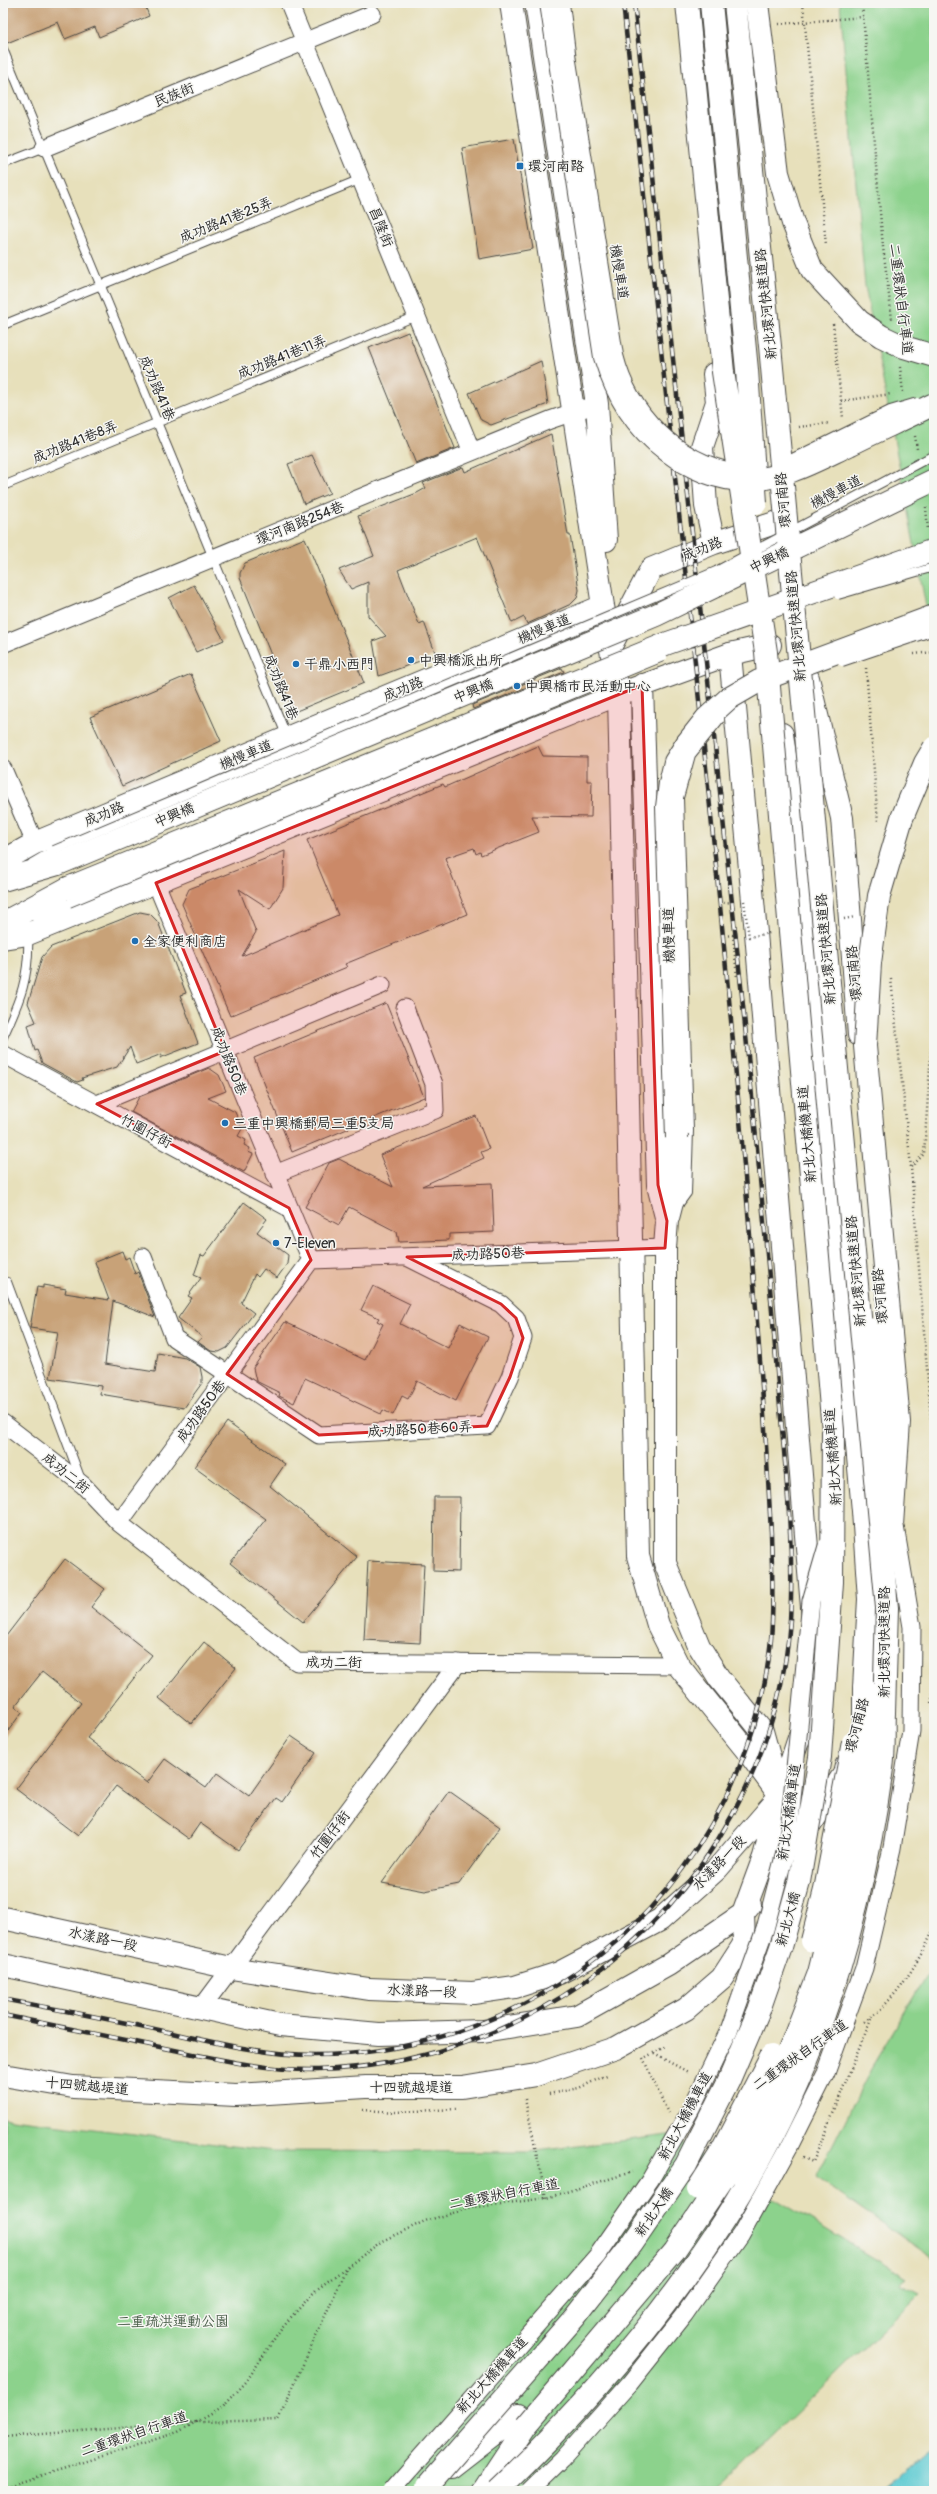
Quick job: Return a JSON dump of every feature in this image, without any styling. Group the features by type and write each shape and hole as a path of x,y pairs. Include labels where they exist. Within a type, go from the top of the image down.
{"main road":[{"path":"511,3 603,606 619,694 638,1556 658,1625 678,1665 748,1752 780,1796"},
{"path":"536,3 598,404 612,645"},
{"path":"551,3 605,357 613,383 630,414 649,437 684,463 718,476 745,480 765,478 820,458 934,404"},
{"path":"483,2491 526,2426 674,2251 735,2161 784,2064 819,1973 854,1832 864,1764 864,1688 869,1599 830,1041 807,906 737,447 717,402 677,3"},
{"path":"687,3 723,372 768,649"},
{"path":"711,3 747,370 768,649"},
{"name":"新北環河快速道路","path":"497,2491 547,2443 623,2356 683,2280 742,2192 786,2107 819,2028 842,1960 859,1894 883,1766 887,1608 772,362 735,3"},
{"name":"環河南路","path":"740,3 767,287 784,520 797,643 842,818 890,1418 876,1656 844,1774 781,1868 744,1914"},
{"path":"757,3 778,173 793,223 812,270 859,321 881,336 904,347 934,356"},
{"path":"680,38 742,31"},
{"path":"714,543 706,506 702,447 717,402"},
{"name":"中興橋","path":"3,879 49,853 656,615 934,480"},
{"name":"成功路","path":"612,645 651,569 714,543 784,520"},
{"name":"中興橋","path":"3,923 668,643 931,541"},
{"path":"603,606 612,645 642,685 658,1185 667,1221"},
{"name":"成功路","path":"3,861 49,853 288,737 603,606"},
{"path":"780,1796 762,1731 719,1678 699,1646 665,1563 665,1248 667,1221 676,1187 683,1134 667,807 675,762 687,742 706,719 728,699 759,681 934,616"},
{"path":"797,643 794,672 813,847 807,906"},
{"path":"3,938 28,934 642,685 730,654 768,649"},
{"name":"新北大橋","path":"425,2488 575,2317 632,2244 686,2165 729,2080 759,2010 781,1948 799,1882 820,1757 832,1582 833,1431 768,649"},
{"path":"730,654 756,940 818,1680 780,1796"},
{"path":"887,1608 899,1422 865,1046 870,962 879,896 902,818 925,763 934,748"},
{"path":"425,2488 518,2415 664,2242 719,2156 770,2058 804,1970 825,1890 864,1688"},
{"name":"十四號越堤道","path":"3,2075 73,2087 236,2095 366,2087 462,2087 536,2075 616,2048 686,2009 722,1978 744,1944 744,1914 764,1857 780,1796"},
{"name":"水漾路一段","path":"3,1918 231,1968 369,1989 473,1994 515,1987 559,1973 660,1920 717,1869 780,1796"},
{"path":"3,1965 280,2025 379,2034 484,2031 577,2016 668,1965 744,1914"}],"street":[{"name":"昌隆街","path":"289,3 472,452"},
{"name":"民族街","path":"44,148 372,14"},
{"name":"環河南路254巷","path":"3,644 472,452 598,404"},
{"path":"3,769 49,853"},
{"name":"成功路50巷","path":"156,883 311,1260"},
{"name":"新北大橋機車道","path":"391,2491 597,2256 650,2180 691,2109 729,2030 766,1930 788,1841 812,1601 838,1511 791,947 807,906"},
{"path":"97,1104 382,985"},
{"path":"275,1174 435,1110 434,1084 405,1008"},
{"path":"529,2491 562,2459 630,2383 684,2315 744,2228 789,2147 826,2072 864,1968 892,1848 910,1731 912,1628 892,1511 830,1041"},
{"name":"竹圍仔街","path":"3,1054 289,1208"},
{"name":"成功路50巷","path":"311,1260 665,1248"},
{"name":"成功路50巷60弄","path":"227,1374 319,1435 487,1426 510,1377 522,1338 516,1318 501,1304 407,1257"},
{"path":"143,1258 174,1338 227,1374"},
{"name":"成功路50巷","path":"119,1523 311,1260"},
{"name":"成功二街","path":"3,1423 83,1485 119,1523 298,1662 678,1665"},
{"name":"竹圍仔街","path":"202,2007 458,1663"}],"lane":[{"name":"機慢車道","path":"565,3 572,61 619,356 623,373 642,408 670,436 687,449 722,465 744,469 769,466 816,447 890,410 934,399"},
{"name":"成功路41巷","path":"3,49 288,737"},
{"path":"3,164 44,148"},
{"name":"成功路41巷25弄","path":"3,325 361,179"},
{"name":"成功路41巷11弄","path":"158,422 416,316"},
{"name":"成功路41巷8弄","path":"3,486 158,422"},
{"name":"機慢車道","path":"49,853 716,571 934,455"},
{"path":"829,597 934,567"},
{"path":"784,612 806,604"},
{"path":"755,623 770,618"},
{"path":"834,664 934,630"},
{"path":"3,930 68,896 673,653"},
{"path":"791,680 812,672"},
{"name":"機慢車道","path":"683,1134 679,798 691,755 723,716 752,696 777,685"},
{"path":"3,1037 20,1000 30,962 28,934"},
{"path":"7,1282 83,1485"}],"path":[{"path":"804,3 826,251"},
{"name":"二重環狀自行車道","path":"862,3 883,247 893,326"},
{"path":"777,24 863,17"},
{"path":"833,322 843,421"},
{"name":"二重環狀自行車道","path":"899,363 905,399"},
{"path":"840,401 903,392"},
{"path":"794,428 836,422"},
{"path":"914,429 917,451"},
{"path":"925,501 931,541"},
{"path":"932,580 934,595"},
{"path":"866,664 878,826"},
{"path":"744,901 748,936"},
{"path":"891,974 911,1168 934,1458"},
{"path":"911,1168 924,1154 934,1007"},
{"name":"二重環狀自行車道","path":"859,2026 872,2017 901,1985 924,1949 934,1929"},
{"path":"796,2155 813,2162 872,2017"},
{"path":"653,2054 695,2076"},
{"path":"643,2058 671,2120"},
{"path":"525,2099 546,2198"},
{"name":"二重環狀自行車道","path":"3,2488 178,2432 200,2422 223,2407 246,2382 282,2327 316,2290 348,2264 382,2240 425,2222 470,2208 546,2198 634,2171"},
{"path":"3,2437 200,2422 278,2420 348,2264"}],"highlighted area":[{"path":"642,685 658,1185 667,1221 665,1248 407,1257 501,1304 516,1318 523,1338 510,1377 487,1426 319,1435 227,1374 311,1260 289,1208 97,1104 225,1051 156,883"}],"green space":[{"path":"840,3 934,3 934,649 865,286"},
{"path":"934,1963 934,2259 816,2178 871,2068"},
{"name":"二重疏洪運動公園","path":"3,2118 273,2151 528,2152 669,2135 907,2278 900,2283 920,2293 716,2491 3,2491"}],"water":[{"path":"934,2442 934,2491 876,2491"}],"building":[{"path":"13,3 144,3 149,16 99,37 95,27 65,39 58,22 7,43 3,34 3,7"},
{"path":"514,139 533,249 479,259 462,148"},
{"path":"408,332 455,448 416,464 369,348"},
{"path":"541,361 548,404 491,425 481,420 469,393"},
{"path":"551,434 579,590 577,598 571,604 527,624 524,617 512,623 477,537 398,570 419,624 424,622 436,655 379,676 373,641 386,636 368,616 368,582 351,589 339,570 374,556 358,516 417,493 426,488 423,483 463,467 465,472"},
{"path":"312,455 330,493 304,504 288,464"},
{"path":"305,538 364,683 294,712 240,578 240,573 245,563"},
{"path":"194,585 224,640 196,652 169,598"},
{"path":"562,668 564,672 473,709 472,705"},
{"path":"191,674 221,741 122,786 90,717"},
{"path":"538,746 543,756 587,757 587,781 592,781 591,817 532,816 539,832 481,855 480,852 476,854 474,848 445,858 467,914 345,964 347,967 230,1016 182,904 189,889 285,851 283,888 270,909 239,889 256,932 242,956 338,915 307,840 443,784 445,787"},
{"path":"140,912 150,914 158,922 186,993 180,995 198,1043 160,1058 162,1054 136,1064 130,1047 117,1067 82,1078 83,1080 77,1082 42,1063 37,1050 35,1051 28,1025 36,1022 28,1003 42,957 51,947"},
{"path":"386,1003 424,1097 292,1152 254,1058"},
{"path":"209,1068 219,1075 226,1091 208,1098 235,1112 242,1129 238,1136 246,1140 244,1145 250,1148 248,1152 253,1154 244,1172 131,1112 139,1097"},
{"path":"476,1116 489,1149 481,1152 484,1158 422,1186 492,1183 494,1232 449,1234 449,1240 399,1242 397,1232 349,1207 339,1225 305,1207 329,1163 339,1159 393,1187 380,1155"},
{"path":"244,1202 267,1219 257,1232 288,1255 287,1264 277,1278 264,1269 258,1277 255,1274 241,1303 254,1313 227,1348 219,1352 211,1351 198,1342 202,1337 178,1318 192,1298 188,1296 201,1278 194,1275 201,1255 204,1256"},
{"path":"122,1251 125,1259 129,1257 135,1274 138,1272 155,1317 113,1301 105,1364 155,1372 158,1353 185,1358 200,1367 202,1383 184,1408 100,1394 101,1386 50,1378 58,1332 30,1328 37,1287 43,1288 43,1285 66,1289 65,1293 109,1300 95,1262"},
{"path":"373,1286 410,1304 400,1324 448,1348 460,1323 488,1337 456,1401 417,1381 408,1399 402,1396 393,1415 383,1410 381,1414 305,1378 294,1403 279,1396 280,1393 256,1381 253,1368 285,1322 365,1360 383,1324 377,1321 379,1318 361,1310"},
{"path":"227,1422 285,1464 270,1486 357,1557 303,1622 230,1563 266,1519 194,1467"},
{"path":"434,1497 460,1497 459,1572 433,1571"},
{"path":"65,1559 105,1589 91,1607 152,1655 87,1738 147,1783 165,1759 206,1788 217,1773 249,1796 291,1736 316,1753 282,1802 276,1798 238,1850 200,1823 189,1839 116,1786 78,1836 16,1789 81,1703 42,1672 15,1706 22,1712 3,1738 3,1640"},
{"path":"368,1561 424,1564 420,1643 364,1640"},
{"path":"204,1642 236,1668 191,1724 159,1698"},
{"path":"449,1791 500,1827 459,1884 425,1891 382,1883"}],"railway":[{"path":"3,1999 130,2024 225,2045 297,2055 350,2054 385,2049 419,2043 485,2022 547,1991 577,1972 616,1941 651,1907 683,1868 710,1827 733,1783 751,1736 763,1688 772,1626 771,1533 768,1469 754,1278 720,902 623,3"},
{"path":"3,2015 219,2059 258,2066 298,2070 353,2068 388,2063 456,2046 489,2034 552,2003 581,1984 626,1948 666,1908 702,1864 732,1816 756,1765 774,1711 786,1656 791,1599 787,1486 765,1227 741,986 634,3"}],"place":[{"name":"環河南路","path":"520,166"},
{"name":"中興橋派出所","path":"411,660"},
{"name":"干鼎小西門","path":"296,664"},
{"name":"中興橋市民活動中心","path":"517,686"},
{"name":"全家便利商店","path":"135,941"},
{"name":"三重中興橋郵局三重5支局","path":"225,1123"},
{"name":"7-Eleven","path":"276,1243"}]}
